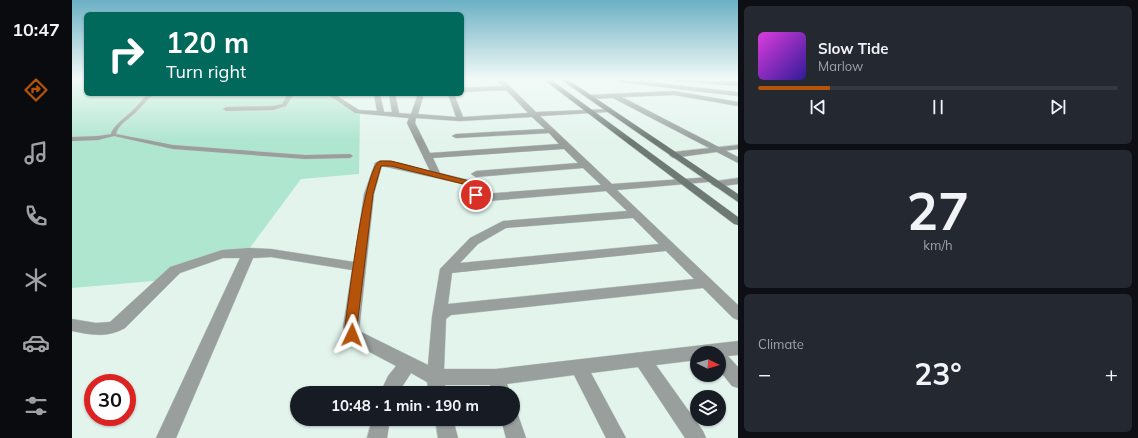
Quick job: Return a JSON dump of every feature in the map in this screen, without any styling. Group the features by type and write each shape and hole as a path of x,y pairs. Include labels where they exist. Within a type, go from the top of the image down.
{"main road":[{"path":"573,99 738,222"},
{"path":"593,99 738,199"}],"street":[{"path":"226,109 273,108 284,105 288,99"},
{"path":"338,99 357,112 460,119 608,110"},
{"path":"378,99 382,114"},
{"path":"393,99 396,114"},
{"path":"419,99 411,123 436,174"},
{"path":"453,99 460,119"},
{"path":"519,99 738,314"},
{"path":"622,99 738,160"},
{"path":"709,99 738,104"},
{"path":"456,136 551,131"},
{"path":"426,156 566,146"},
{"path":"673,155 738,147"},
{"path":"690,356 642,359 437,385 408,363 352,335 351,327 369,194 378,165 386,163 466,182 480,197 682,181 738,181"},
{"path":"476,174 586,165"},
{"path":"437,385 439,317 446,269 474,241 503,225 636,214"},
{"path":"446,269 669,247"},
{"path":"73,326 103,331 112,329 120,324 175,270 222,254 249,252 271,253 359,267"},
{"path":"166,438 249,252"},
{"path":"439,317 447,310 706,283"},
{"path":"726,351 738,348"},
{"path":"642,359 696,438"},
{"path":"392,386 408,363"},
{"path":"726,366 738,380"},
{"path":"578,367 616,438"},
{"path":"496,377 499,386"},
{"path":"377,438 380,426"},
{"path":"445,426 448,438"},
{"path":"512,426 516,438"}],"lane":[{"path":"114,135 113,133 116,126 136,110 145,99"},
{"path":"72,139 98,138 114,135 173,147 305,157 350,156"}],"green space":[{"path":"72,99 337,99 360,114 359,174 301,179 249,249 228,250 165,280 72,288"}],"route":[{"path":"352,335 351,327 359,267 362,257 369,194 378,165 380,163 386,163 466,182 476,195"}]}
